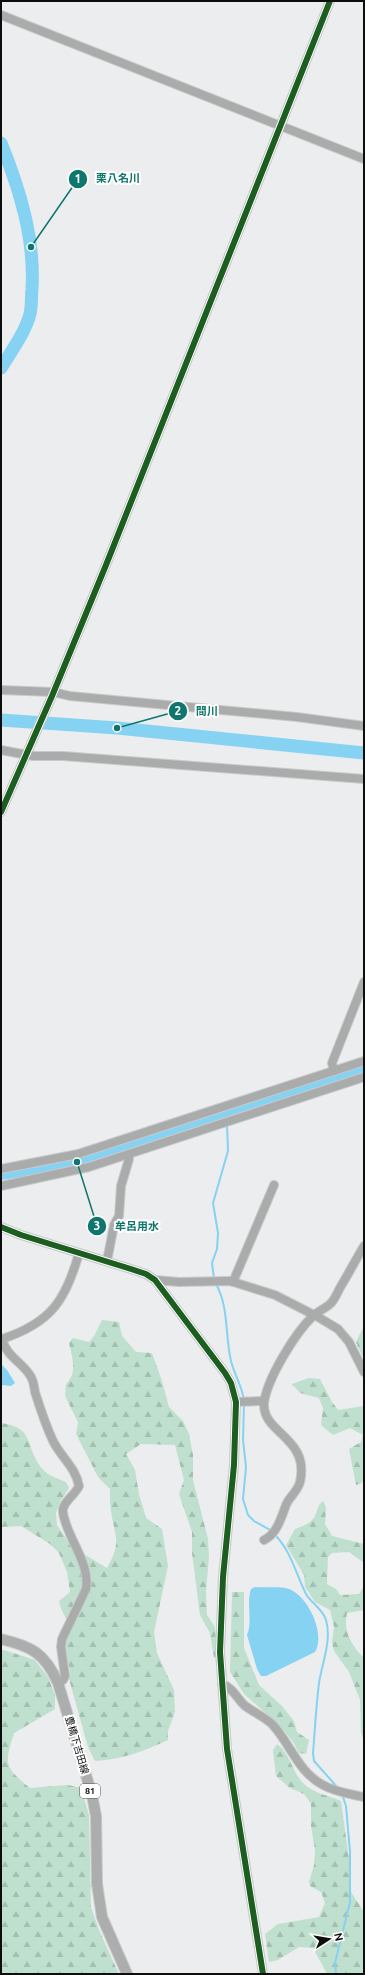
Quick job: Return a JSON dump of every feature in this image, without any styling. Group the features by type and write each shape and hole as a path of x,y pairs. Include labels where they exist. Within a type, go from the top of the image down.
{"main road":[{"name":"豊橋下吉田線","path":"1,1639 31,1648 44,1658 58,1683 90,1788 96,1816 97,1884 102,1917 127,1974"}],"street":[{"path":"1,812 52,694 108,557 330,1"},
{"path":"1,15 364,159"},
{"path":"1,690 297,717 364,726"},
{"path":"1,750 26,754 364,779"},
{"path":"334,1071 332,1063 364,982"},
{"path":"1,1169 78,1154 364,1061"},
{"path":"1,1186 65,1174 128,1155 229,1120 364,1077"},
{"path":"228,1106 229,1120"},
{"path":"107,1261 114,1225 119,1216 121,1186 129,1160 128,1155"},
{"path":"233,1282 274,1185"},
{"path":"1,1227 21,1235 146,1274 155,1280 225,1373 242,1401 223,1577 220,1633 222,1684 228,1749 263,1974"},
{"path":"264,1540 274,1532 287,1502 300,1483 301,1472 299,1458 295,1449 265,1415 264,1401 282,1357 314,1315 332,1302 364,1246"},
{"path":"58,1683 63,1680 65,1676 61,1647 62,1639 86,1588 87,1582 87,1574 69,1534 63,1510 66,1503 77,1491 78,1481 66,1458 54,1442 34,1390 32,1379 9,1353 1,1339 22,1330 51,1312 69,1285 79,1253"},
{"path":"155,1280 233,1282 275,1295 314,1315 343,1334 364,1372"},
{"path":"242,1401 264,1401"},
{"path":"222,1684 229,1687 245,1705 271,1724 302,1767 313,1779 333,1790 364,1797"}],"green space":[{"path":"102,1320 119,1322 122,1336 136,1352 152,1353 169,1407 183,1421 189,1434 193,1455 193,1480 208,1539 209,1557 206,1591 207,1615 215,1627 217,1655 214,1658 210,1633 200,1615 192,1553 192,1532 179,1494 184,1480 175,1445 141,1444 126,1454 135,1470 139,1494 146,1518 162,1529 168,1566 154,1632 157,1653 174,1690 175,1712 168,1731 168,1740 132,1754 114,1759 95,1761 88,1747 69,1679 70,1673 64,1647 64,1642 69,1627 59,1601 70,1592 67,1572 59,1553 50,1544 21,1526 1,1527 1,1423 19,1428 27,1438 35,1458 42,1469 52,1476 66,1482 69,1488 60,1502 56,1513 57,1525 72,1547 107,1568 115,1552 116,1546 110,1489 98,1477 76,1434 78,1422 65,1396 66,1384 70,1380 73,1370 73,1359 69,1343 73,1338 89,1342 94,1336"},
{"path":"364,1326 364,1360 356,1342"},
{"path":"309,1378 320,1379 338,1410 364,1406 364,1477 362,1483 356,1485 349,1449 361,1442 363,1435 350,1428 333,1435 321,1425 323,1408 319,1398 300,1393 292,1384"},
{"path":"323,1501 326,1507 325,1524 332,1536 364,1544 364,1563 349,1552 332,1553 328,1557 327,1584 336,1589 340,1595 359,1594 364,1586 364,1610 347,1613 346,1626 352,1643 364,1658 364,1741 361,1733 360,1700 349,1672 334,1651 332,1642 334,1627 330,1610 315,1602 305,1587 304,1575 286,1545 295,1529 307,1524 313,1519 319,1505"},
{"path":"232,1592 244,1592 244,1648 259,1685 282,1706 294,1721 297,1732 309,1740 306,1754 299,1753 293,1742 279,1725 244,1694 230,1672"},
{"path":"1,1649 35,1660 48,1677 55,1695 55,1709 14,1733 9,1752 8,1765 15,1775 30,1788 68,1785 81,1788 89,1815 91,1907 99,1930 119,1974 1,1974"},
{"path":"277,1744 285,1752 299,1779 307,1787 341,1801 349,1859 349,1889 364,1912 364,1974 327,1974 313,1948 299,1947 278,1960 269,1962 265,1934 278,1924 319,1917 325,1903 321,1892 310,1886 309,1882 314,1865 315,1850 311,1826 311,1804 304,1794 290,1788 276,1776 273,1750"}],"water":[{"path":"1,1364 7,1370 15,1383 11,1386 1,1385"},
{"path":"255,1587 286,1588 296,1593 303,1599 317,1626 318,1644 315,1652 266,1676 261,1676 257,1669 247,1635 249,1630 250,1594 251,1589"}],"waterway":[{"path":"1,143 25,215 29,233 32,270 31,308 28,321 18,341 1,368"},
{"path":"1,720 117,728 364,753"},
{"path":"1,1176 38,1171 77,1162 364,1068"},
{"path":"224,1114 225,1120"},
{"path":"214,1278 212,1263 217,1249 218,1233 213,1203 228,1151 227,1124"},
{"path":"216,1284 225,1312 231,1361 242,1390 244,1400"},
{"path":"244,1404 243,1440 246,1467 243,1499 248,1515 254,1521 272,1531"},
{"path":"275,1535 281,1541 289,1555 306,1594 324,1616 328,1628 326,1652 319,1683 313,1753 314,1761 338,1788"},
{"path":"336,1974 335,1963 350,1902 350,1852 346,1806 343,1797"}],"cycle path":[{"path":"1,812 52,696 106,565 330,1"},
{"path":"1,1227 21,1235 146,1274 155,1280 231,1383 236,1402 234,1465 223,1577 220,1652 227,1749 263,1974"}],"place":[{"name":"栗八名川","path":"31,247"},
{"name":"間川","path":"117,728"},
{"name":"牟呂用水","path":"77,1162"}]}
